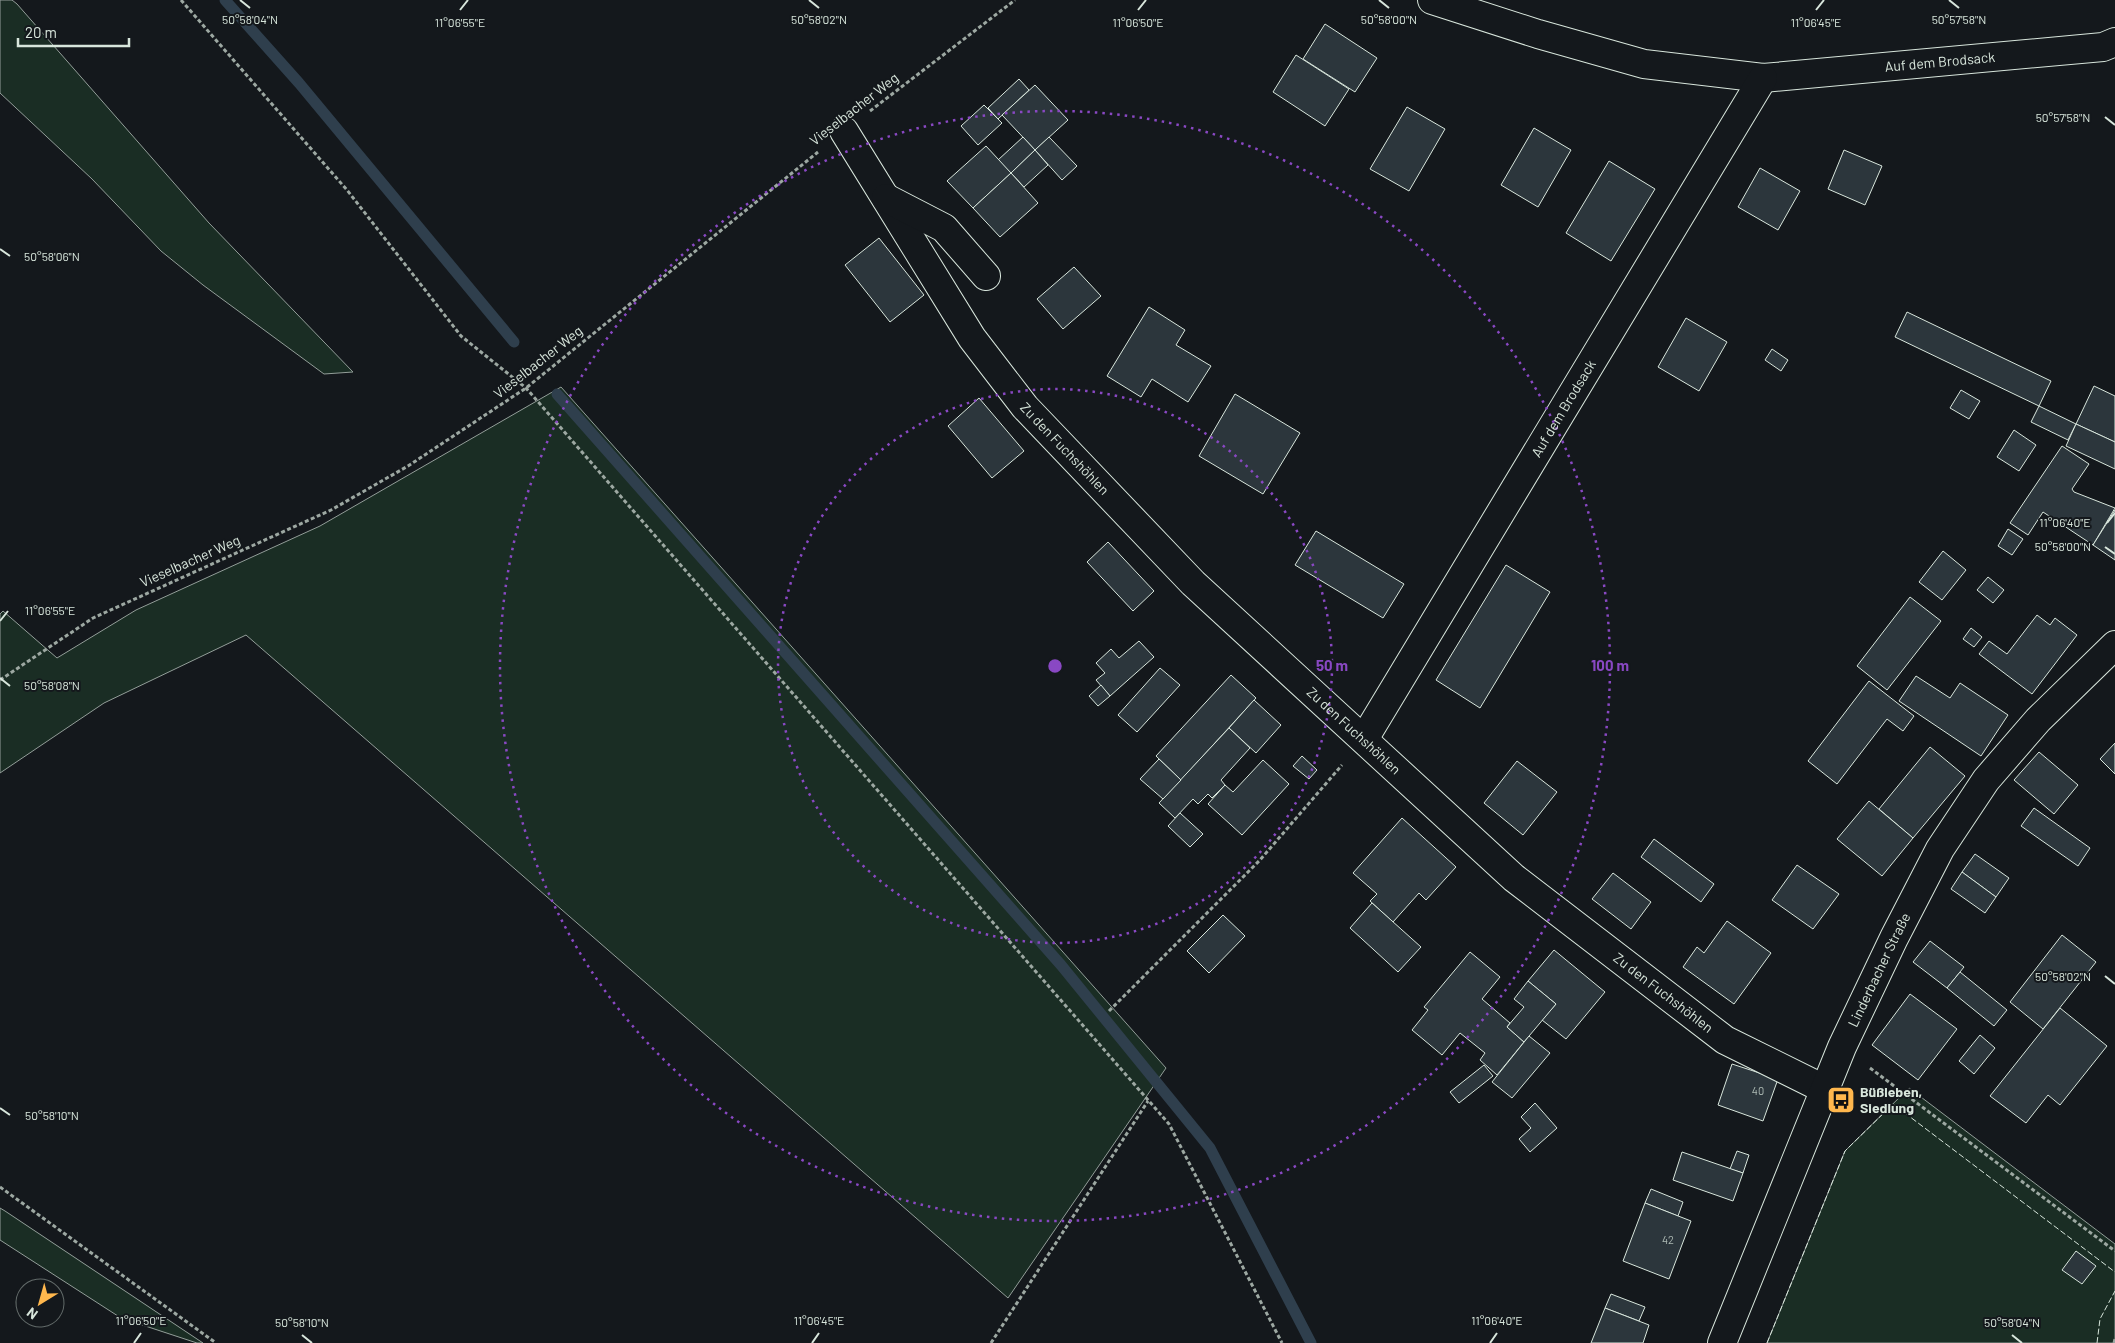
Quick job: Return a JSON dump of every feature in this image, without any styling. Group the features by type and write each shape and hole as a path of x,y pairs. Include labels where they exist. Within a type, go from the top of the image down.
{"street":[{"name":"Auf dem Brodsack","path":"1432,0 1538,34 1644,64 1763,78 2103,47 2115,42"},
{"name":"Auf dem Brodsack","path":"1364,739 1763,78"},
{"name":"Zu den Fuchshöhlen","path":"844,131 972,338 1025,407 1193,582 1514,878 1725,1040 1824,1089"},
{"path":"886,198 944,228 986,276"},
{"name":"Linderbacher Straße","path":"1722,1343 1842,1047 1940,850 1986,780 2038,720 2115,645"}],"path":[{"path":"180,0 347,190 461,336 526,388 1169,1124 1282,1343"},
{"name":"Vieselbacher Weg","path":"0,680 93,618 330,510 408,466 526,388 844,131 1015,0"},
{"path":"1109,1011 1260,860 1364,739"},
{"path":"1842,1047 2115,1251"},
{"path":"991,1343 1148,1101"},
{"path":"0,1187 216,1343"},
{"path":"2114,1343 2115,1339"}],"green space":[{"path":"0,0 12,0 17,4 209,223 353,372 324,374 203,285 161,251 92,179 0,93"},
{"path":"561,387 1166,1068 1008,1298 246,635 104,703 0,773 0,614 3,611 57,658 136,610 320,526"},
{"path":"1909,1088 2115,1244 2115,1343 1767,1343 1845,1151"},
{"path":"0,1208 203,1343 197,1343 121,1318 65,1282 65,1278 59,1278 0,1240"}],"building":[{"path":"1325,24 1377,58 1355,92 1303,59"},
{"path":"1296,55 1349,89 1325,126 1273,92"},
{"path":"1019,79 1029,90 998,119 988,108"},
{"path":"1035,85 1068,120 1035,150 1002,115"},
{"path":"984,105 1002,123 978,145 961,126"},
{"path":"1407,107 1445,129 1409,191 1370,169"},
{"path":"1534,128 1571,150 1538,207 1501,185"},
{"path":"1023,137 1035,150 1011,173 998,160"},
{"path":"1049,137 1077,166 1062,180 1035,150"},
{"path":"986,146 1011,173 973,208 947,181"},
{"path":"1035,150 1048,165 1024,187 1011,173"},
{"path":"1844,150 1882,166 1865,205 1828,189"},
{"path":"1609,161 1655,189 1611,261 1566,233"},
{"path":"1760,168 1800,191 1778,230 1738,207"},
{"path":"1011,173 1038,203 1000,237 973,208"},
{"path":"879,238 924,295 890,322 845,265"},
{"path":"1074,267 1101,296 1063,329 1037,299"},
{"path":"1149,307 1185,330 1176,345 1211,366 1188,402 1152,379 1141,397 1107,376"},
{"path":"1907,312 2051,381 2039,406 1895,337"},
{"path":"1686,318 1727,342 1699,391 1658,367"},
{"path":"1772,349 1788,360 1781,371 1765,360"},
{"path":"2094,386 2115,396 2115,442 2076,424"},
{"path":"1961,390 1980,401 1969,419 1950,408"},
{"path":"1235,394 1300,433 1263,494 1199,456"},
{"path":"979,398 1024,451 992,478 948,426"},
{"path":"2039,406 2076,424 2068,440 2031,422"},
{"path":"2076,424 2115,442 2115,469 2066,446"},
{"path":"2014,430 2036,445 2019,471 1997,457"},
{"path":"2062,446 2089,464 2072,489 2074,492 2115,508 2093,545 2043,512 2028,535 2010,523"},
{"path":"2115,510 2115,560 2093,545"},
{"path":"2008,529 2023,539 2012,555 1998,546"},
{"path":"1316,531 1404,584 1383,618 1295,565"},
{"path":"1108,542 1154,591 1133,611 1087,562"},
{"path":"1943,551 1966,570 1942,600 1919,582"},
{"path":"1506,565 1550,592 1480,708 1436,680"},
{"path":"1988,577 2004,590 1993,603 1977,590"},
{"path":"1910,597 1941,621 1887,690 1857,666"},
{"path":"2037,615 2050,625 2055,618 2077,635 2032,694 1979,654 1989,641 2007,654"},
{"path":"1971,628 1982,637 1974,647 1963,639"},
{"path":"1139,641 1154,657 1110,696 1096,680 1105,673 1096,663 1111,649 1119,658"},
{"path":"1160,668 1180,685 1137,732 1118,715"},
{"path":"1231,675 1256,698 1181,780 1156,756"},
{"path":"1916,676 1950,698 1960,683 2008,715 1981,756 1899,701"},
{"path":"1869,681 1914,716 1903,731 1887,719 1837,784 1808,761"},
{"path":"1101,685 1110,696 1098,706 1089,696"},
{"path":"1254,700 1281,725 1256,753 1229,728"},
{"path":"1229,728 1250,748 1221,780 1225,785 1212,798 1208,794 1198,804 1193,799 1175,818 1159,803"},
{"path":"2115,743 2115,774 2100,759"},
{"path":"1930,747 1965,776 1913,838 1879,809"},
{"path":"2039,752 2078,785 2054,814 2014,780"},
{"path":"1302,756 1317,770 1309,779 1293,766"},
{"path":"1159,759 1181,780 1163,799 1140,779"},
{"path":"1263,760 1289,784 1242,835 1208,804 1225,785 1233,792"},
{"path":"1517,761 1557,792 1523,835 1484,803"},
{"path":"1869,801 1913,838 1882,876 1837,839"},
{"path":"2034,808 2090,848 2078,866 2021,826"},
{"path":"1180,813 1203,834 1190,847 1168,826"},
{"path":"1402,818 1456,867 1426,900 1419,893 1393,922 1370,901 1377,894 1353,873"},
{"path":"1654,839 1714,884 1701,902 1641,857"},
{"path":"1975,854 2009,878 1996,897 1962,872"},
{"path":"1797,865 1839,894 1813,929 1772,900"},
{"path":"1962,872 1996,897 1985,913 1951,889"},
{"path":"1613,873 1651,902 1631,929 1592,899"},
{"path":"1372,903 1421,947 1398,972 1350,928"},
{"path":"1223,915 1245,936 1209,973 1187,951"},
{"path":"1727,921 1771,953 1734,1004 1683,967 1697,947 1704,953"},
{"path":"2062,935 2096,962 2043,1029 2010,1002"},
{"path":"1930,941 1964,967 1947,988 1913,962"},
{"path":"1554,950 1605,992 1566,1039 1542,1020 1556,1004 1528,981"},
{"path":"1470,952 1500,977 1482,999 1510,1023 1507,1027 1524,1042 1497,1075 1480,1060 1485,1053 1460,1033 1442,1055 1412,1030 1428,1010 1424,1007"},
{"path":"1960,972 2007,1010 1994,1026 1947,988"},
{"path":"1528,981 1556,1004 1524,1042 1507,1027 1524,1007 1514,999"},
{"path":"1910,994 1957,1029 1918,1080 1872,1045"},
{"path":"2060,1008 2107,1046 2060,1105 2048,1095 2026,1123 1990,1096"},
{"path":"1980,1035 1995,1048 1974,1074 1959,1061"},
{"path":"1529,1036 1550,1053 1512,1098 1492,1082"},
{"path":"1732,1064 1778,1079 1763,1121 1718,1105"},
{"path":"1484,1065 1493,1076 1459,1103 1450,1092"},
{"path":"1535,1103 1557,1128 1530,1152 1519,1139 1531,1128 1521,1117"},
{"path":"1737,1151 1749,1155 1743,1173 1730,1169"},
{"path":"1682,1152 1743,1173 1733,1201 1673,1180"},
{"path":"1651,1189 1683,1202 1678,1216 1645,1203"},
{"path":"1645,1203 1691,1221 1669,1279 1623,1261"},
{"path":"2076,1251 2096,1266 2082,1284 2062,1270"},
{"path":"1611,1294 1645,1307 1639,1321 1605,1308"},
{"path":"1605,1308 1649,1325 1643,1343 1591,1343"}],"waterway":[{"path":"225,0 299,83 514,342"},
{"path":"557,394 1061,965 1210,1148 1311,1343"}],"fence":[{"path":"1767,1343 1845,1151 1893,1104 2115,1272"},
{"path":"2097,1343 2100,1319 2115,1291"}],"place":[{"name":"Büßleben, Siedlung","path":"1841,1100"}]}
